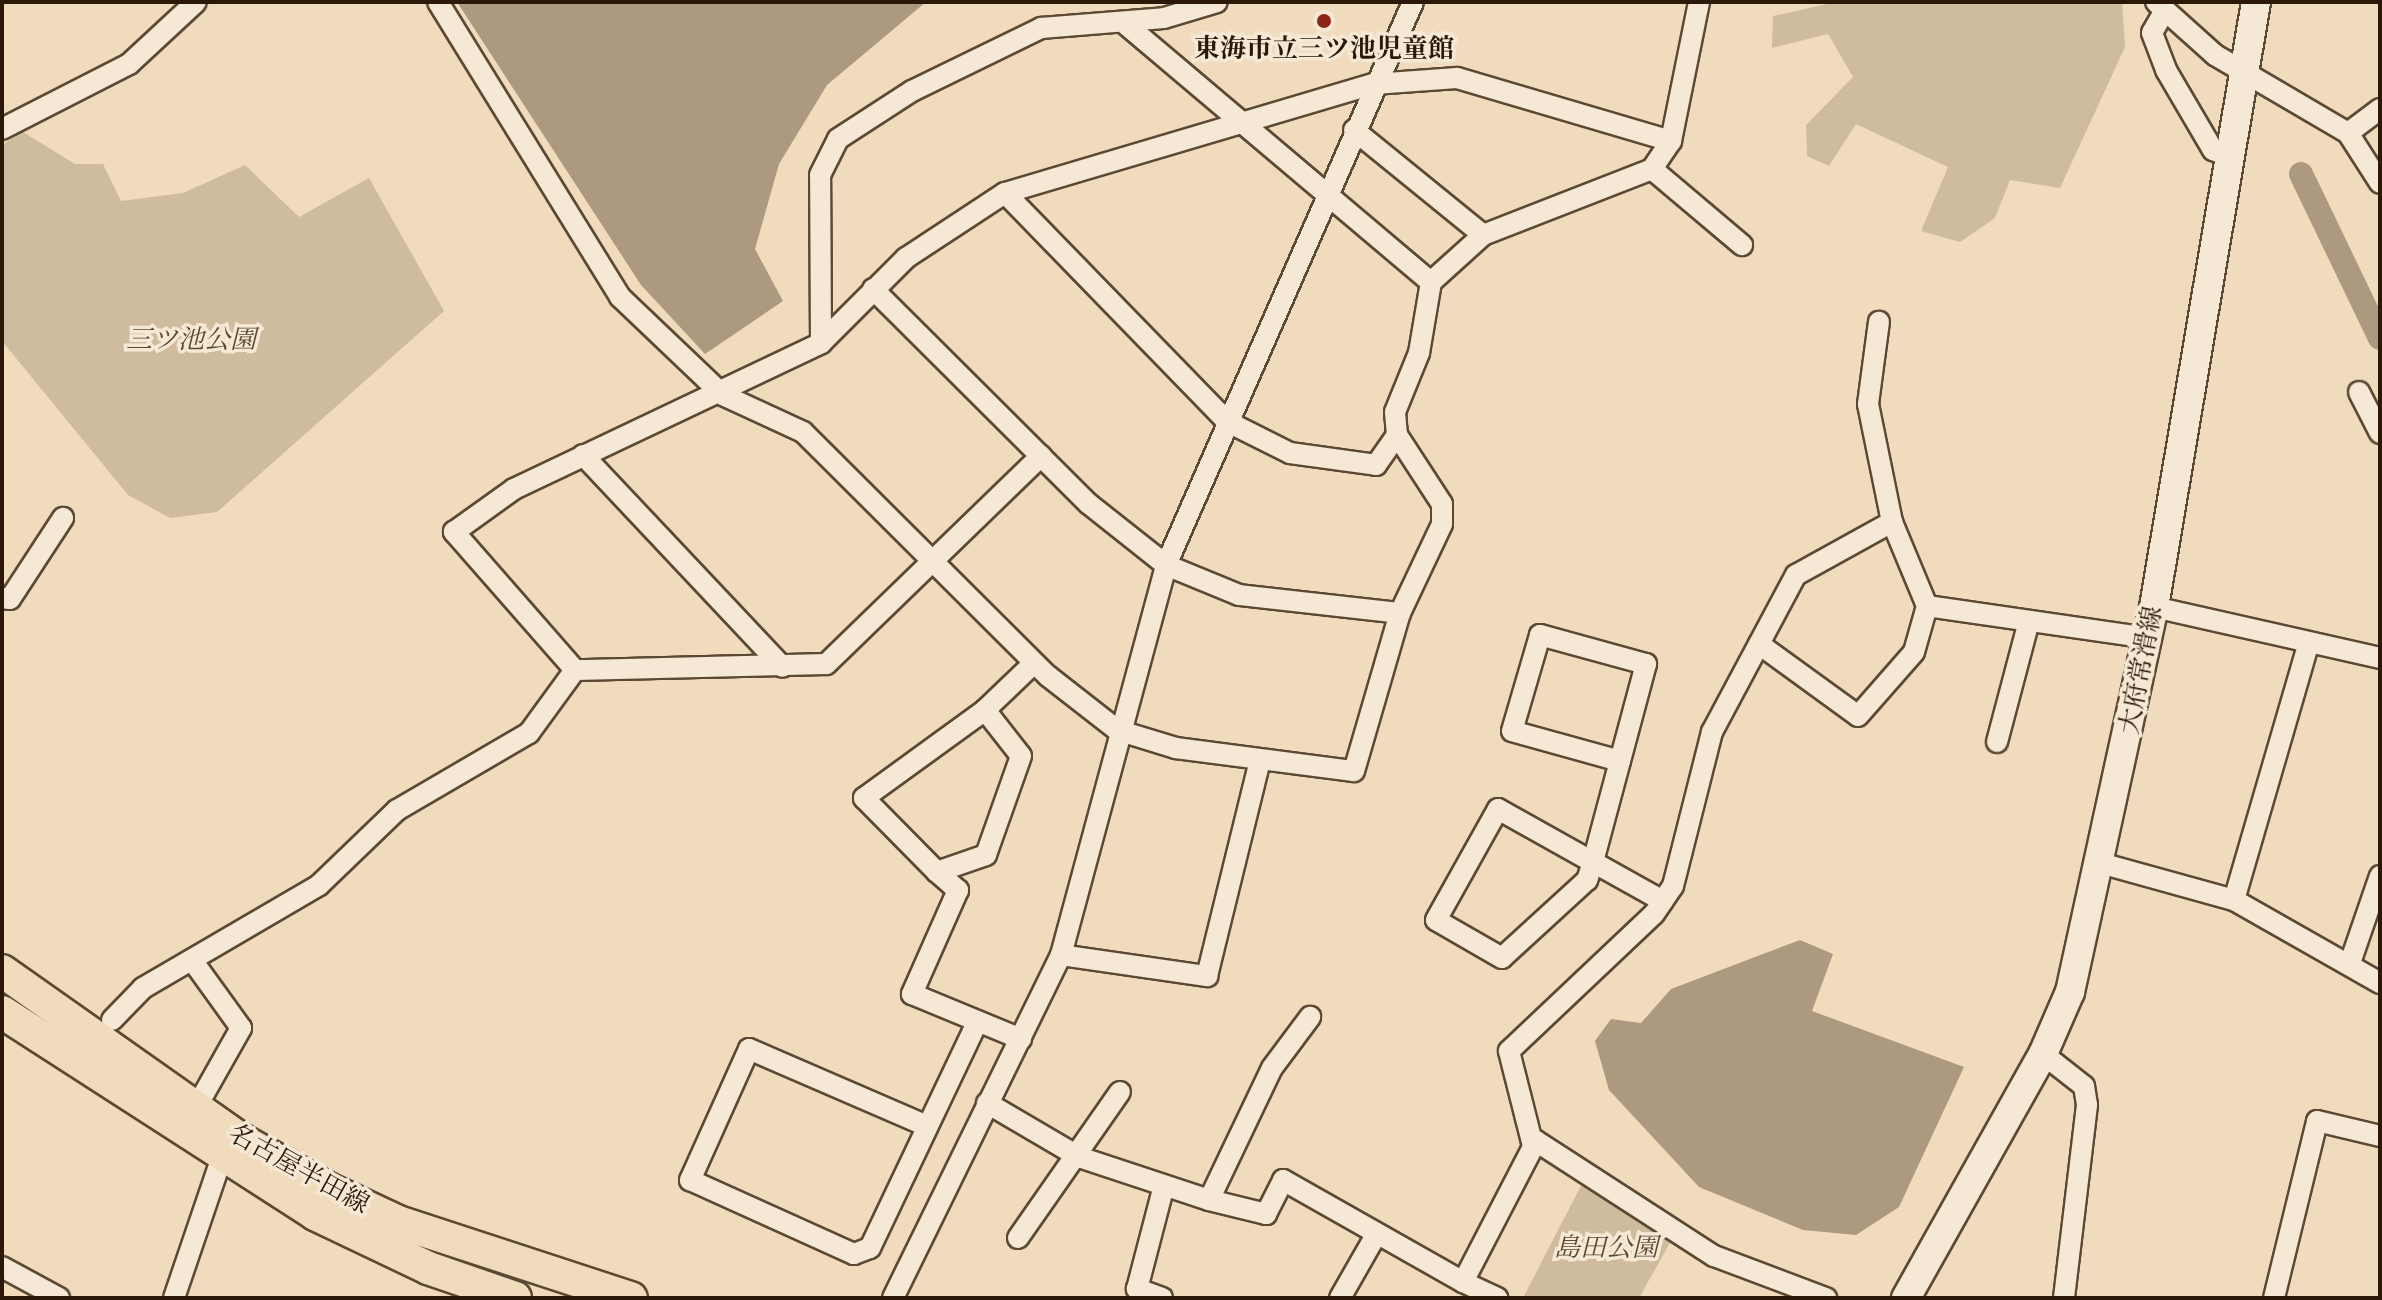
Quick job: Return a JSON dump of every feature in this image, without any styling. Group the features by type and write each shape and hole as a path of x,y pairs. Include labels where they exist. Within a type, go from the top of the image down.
{"main road":[{"name":"大府常滑線","path":"1906,1298 2043,1054 2070,992 2104,864 2154,607 2241,67 2256,2"},
{"name":"名古屋半田線","path":"2,971 196,1108 304,1175 398,1222 631,1298"},
{"name":"名古屋半田線","path":"2,1012 221,1160 377,1247 515,1298"}],"street":[{"path":"2,129 129,64 196,2"},
{"path":"438,2 620,297 723,395 803,432 937,562 1034,663 1117,730 1259,764 1354,771 1400,613 1442,524 1442,504 1397,435"},
{"path":"821,343 820,175 838,139 912,91 1041,28 1123,22 1217,2"},
{"path":"893,1298 1061,955 1117,730 1166,565 1325,195 1413,2"},
{"path":"1005,193 1228,422 1290,453 1376,465 1397,435 1400,390 1419,353 1431,282 1483,235 1518,227 1652,169 1671,141 1699,2"},
{"path":"2229,156 2213,150 2166,70 2152,33 2160,7 2241,67 2348,133 2380,183"},
{"path":"1123,22 1245,119 1325,195 1431,282"},
{"path":"1041,456 937,562 826,664 575,670 454,532 514,489 583,455 723,395 821,343 873,289 1005,193 1245,119 1374,84 1457,78 1671,141"},
{"path":"2348,133 2380,109"},
{"path":"1354,130 1483,235"},
{"path":"1652,169 1742,245"},
{"path":"873,289 1041,456 1166,565 1239,595 1400,613"},
{"path":"1759,644 1858,716 1914,652 1927,606 1892,522 1868,404 1879,322"},
{"path":"2359,392 2380,433"},
{"path":"583,455 783,667"},
{"path":"2,598 10,599 63,518"},
{"path":"1533,1146 1509,1051 1663,901 1712,732 1796,575 1892,522"},
{"path":"1927,606 2148,638"},
{"path":"2154,607 2308,646 2380,658"},
{"path":"1997,742 2029,621"},
{"path":"1620,761 1512,731 1540,635 1646,664 1593,862 1587,880 1502,958 1436,920 1498,809 1593,862 1663,901"},
{"path":"2234,900 2308,646"},
{"path":"1021,1039 912,994 958,890 864,798 985,710 1034,663"},
{"path":"112,1020 143,988 319,885 397,810 529,733 575,670"},
{"path":"937,872 986,855 1021,756 985,710"},
{"path":"1061,955 1207,976 1259,764"},
{"path":"2104,864 2234,900 2350,963 2380,983"},
{"path":"2350,963 2380,876"},
{"path":"192,960 241,1028 196,1108"},
{"path":"1209,1200 1272,1068 1310,1017"},
{"path":"927,1126 749,1049 690,1180 854,1254 870,1248 978,1021"},
{"path":"2043,1054 2084,1086 2087,1105 2064,1298"},
{"path":"1018,1238 1079,1157 1120,1092"},
{"path":"987,1103 1079,1157 1209,1200 1266,1214 1283,1180 1376,1235 1497,1298"},
{"path":"2274,1298 2317,1121 2380,1136"},
{"path":"1463,1282 1536,1141 1714,1256 1826,1298"},
{"path":"174,1298 221,1160"},
{"path":"1162,1298 1137,1289 1164,1185"},
{"path":"1340,1298 1376,1235"},
{"path":"2,1267 59,1298"}],"green space":[{"path":"1836,2 2122,2 2125,47 2060,188 2010,180 1995,218 1960,242 1921,231 1948,167 1856,124 1829,166 1807,156 1806,125 1853,77 1828,34 1772,48 1773,16"},
{"name":"三ツ池公園","path":"23,132 75,164 103,164 121,201 183,193 245,165 299,217 369,178 444,311 217,512 170,518 128,495 2,341 2,145"},
{"name":"島田公園","path":"1586,1176 1676,1232 1639,1298 1524,1296"}],"shaded area":[{"path":"457,2 926,2 827,85 779,164 755,249 783,301 705,354 641,285"},
{"path":"1800,940 1833,954 1812,1011 1964,1067 1899,1207 1856,1235 1803,1230 1699,1187 1609,1090 1595,1041 1611,1019 1641,1023 1671,989"}],"waterway":[{"path":"2301,174 2380,338"}],"place":[{"name":"東海市立三ツ池児童館","path":"1324,21"}]}
